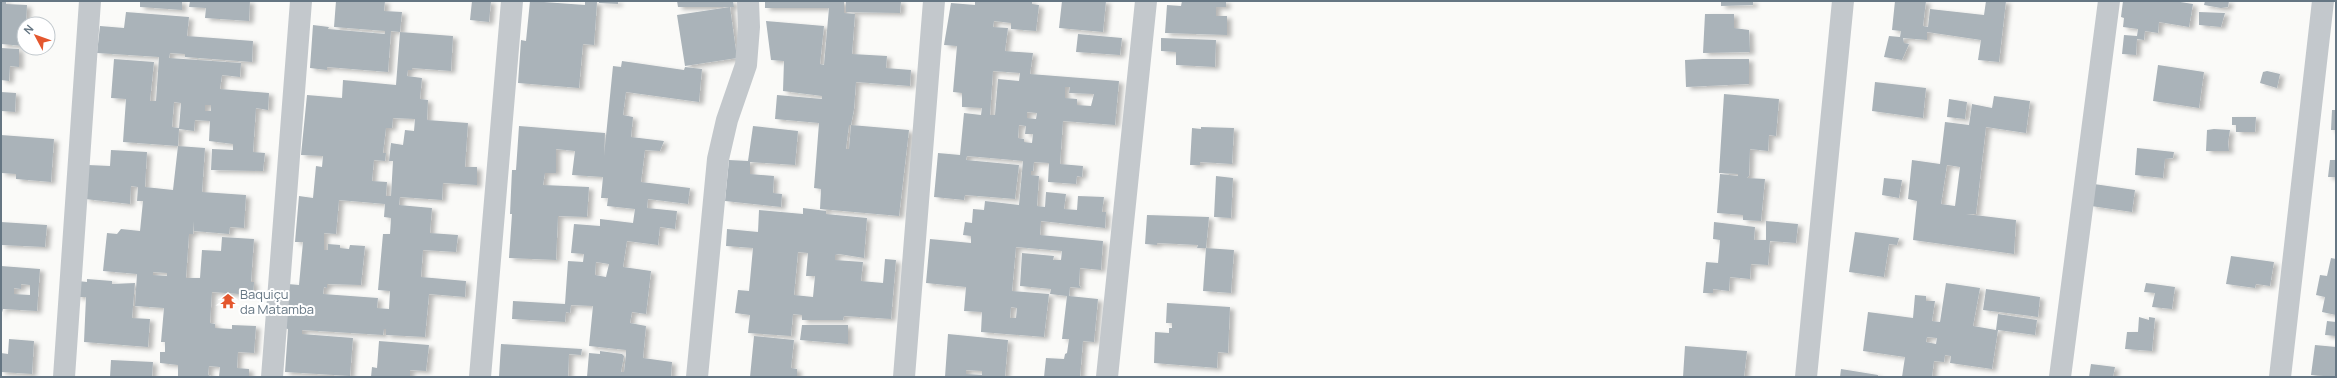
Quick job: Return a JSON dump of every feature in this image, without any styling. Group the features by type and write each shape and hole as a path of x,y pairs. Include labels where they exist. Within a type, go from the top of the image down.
{"street":[{"path":"64,377 90,1"},
{"path":"272,377 301,1"},
{"path":"480,377 512,1"},
{"path":"697,377 718,159 727,120 746,65 749,27 748,1"},
{"path":"904,377 934,1"},
{"path":"1108,377 1146,1"},
{"path":"1806,377 1843,1"},
{"path":"2060,377 2109,1"},
{"path":"2280,377 2323,1"}],"building":[{"path":"1,1 6,1 6,4 27,5 26,16 16,16 16,45 1,44"},
{"path":"140,1 182,1 182,10 140,7"},
{"path":"190,1 250,1 249,21 205,18 206,8 189,7"},
{"path":"336,1 385,1 384,11 402,12 400,32 391,31 388,72 327,67 327,70 310,68 313,25 329,27 328,29 385,34 385,31 334,27"},
{"path":"472,1 491,1 489,22 470,20"},
{"path":"530,1 585,5 585,2 597,2 594,45 583,44 579,88 518,83 521,40 526,41"},
{"path":"599,1 618,1 618,4 599,3"},
{"path":"677,1 733,1 734,7 678,7"},
{"path":"765,1 844,1 844,13 855,14 852,54 887,56 886,68 911,70 910,86 856,82 851,125 909,130 899,216 820,209 821,189 814,188 819,123 775,119 777,95 822,99 822,96 783,91 784,61 771,60 766,21 824,26 820,64 824,65 829,8 765,8","holes":["849,125 851,125 849,149 846,149"]},
{"path":"846,1 901,1 900,13 846,12"},
{"path":"975,1 1032,1 1032,4 1039,5 1036,31 1011,29 1011,23 994,21 993,27 1008,28 1005,51 1033,53 1030,74 1119,81 1115,125 1063,121 1060,164 1083,166 1082,177 1077,176 1076,184 1048,182 1049,163 1034,162 1033,171 1031,171 1031,175 1039,176 1037,206 1045,207 1046,192 1066,194 1064,209 1077,210 1078,196 1104,197 1102,212 1106,212 1105,228 1041,221 1040,235 1103,241 1101,270 1080,268 1079,285 1081,288 1070,287 1069,296 1098,299 1094,342 1083,341 1080,377 1044,377 1046,358 1064,359 1065,354 1067,353 1069,339 1062,339 1067,296 1050,294 1051,289 1020,286 1022,253 1054,256 1053,260 1061,260 1062,251 1016,247 1012,291 1049,294 1044,337 981,332 982,312 964,311 966,287 926,283 930,239 971,243 971,236 963,235 965,222 972,223 973,209 984,210 985,201 1019,205 1023,161 967,156 966,160 1019,165 1015,199 965,195 964,200 934,197 938,153 960,155 964,113 981,115 982,108 962,107 962,93 953,92 957,46 944,45 951,3 975,5","holes":["993,71 1020,73 1019,81 998,79 995,115 990,115","1065,87 1070,87 1069,93 1094,94 1091,106 1077,105 1077,99 1065,98","1027,112 1037,113 1036,119 1027,118","1019,125 1026,126 1025,134 1033,134 1032,143 1024,142 1024,139 1018,138","1011,307 1017,308 1016,318 1010,318"]},
{"path":"1062,1 1106,1 1103,32 1059,28"},
{"path":"1182,1 1226,1 1226,7 1216,7 1216,16 1227,16 1227,35 1165,33 1167,5 1181,6"},
{"path":"1721,1 1753,1 1753,5 1721,6"},
{"path":"1895,1 1926,1 1923,26 1928,27 1930,9 1984,15 1986,1 2006,1 1999,62 1978,60 1981,40 1927,32 1927,40 1903,38 1904,43 1909,44 1902,60 1884,57 1889,36 1900,37 1901,31 1892,30"},
{"path":"2123,1 2174,1 2193,4 2189,27 2159,22 2158,33 2145,31 2144,40 2137,39 2136,55 2122,54 2124,35 2137,36 2138,29 2123,27 2124,18 2121,17"},
{"path":"2205,1 2229,1 2228,7 2221,8 2204,5"},
{"path":"730,7 737,58 685,66 677,15"},
{"path":"126,12 189,17 187,36 253,41 252,62 185,57 185,54 170,53 169,58 241,63 240,77 222,75 220,89 269,93 268,110 256,108 253,152 265,153 263,171 211,170 212,149 233,150 233,144 209,141 210,121 195,120 194,131 179,129 178,146 123,142 126,99 111,98 114,59 154,62 150,101 156,101 159,57 97,53 100,26 124,28","holes":["174,102 181,103 179,128 172,127","205,105 211,105 211,111 205,111"]},
{"path":"2199,12 2225,13 2221,27 2199,25"},
{"path":"1705,14 1734,14 1734,28 1749,30 1750,52 1703,53"},
{"path":"400,32 453,36 451,71 412,68 412,70 408,70 407,76 422,78 420,99 428,100 427,120 468,123 465,167 477,167 477,185 443,183 442,200 400,197 399,205 432,208 430,233 458,235 456,252 423,250 421,277 466,281 465,297 429,294 425,337 386,335 386,329 384,329 383,335 302,330 302,334 353,338 350,376 285,372 288,329 284,328 288,284 299,285 303,242 295,242 299,196 313,198 316,166 322,167 323,156 301,155 307,95 342,98 343,80 396,85","holes":["393,118 415,119 414,131 405,130 403,145 391,143 389,161 393,161 391,196 386,196 387,182 372,181 374,160 385,161 386,153 383,153 386,128 392,128","339,200 385,204 384,217 391,218 390,234 383,234 378,290 390,291 389,309 377,308 378,298 323,294 324,287 327,288 327,284 361,285 365,246 350,245 349,249 340,248 340,245 328,244 328,250 324,250 324,233 336,234"]},
{"path":"1078,34 1122,38 1120,55 1076,52"},
{"path":"1161,38 1216,40 1215,67 1176,65 1176,52 1161,51"},
{"path":"1,48 16,49 16,56 19,56 19,67 10,66 9,81 1,80"},
{"path":"1749,59 1749,84 1686,87 1685,60"},
{"path":"622,61 684,70 685,67 702,69 699,102 626,92 623,115 633,117 631,137 664,141 660,151 645,150 641,182 690,188 688,204 648,199 647,208 677,211 675,229 660,227 658,245 627,241 623,267 651,271 646,314 632,312 630,323 646,326 643,358 672,362 671,377 587,377 589,353 600,354 600,351 622,354 624,356 621,372 624,372 626,355 626,350 589,346 593,306 571,305 570,313 566,312 565,322 512,319 513,301 565,304 568,261 583,262 584,254 571,253 574,224 600,226 600,219 633,223 635,209 607,206 608,198 601,198 603,177 572,175 575,151 556,149 556,173 545,173 543,185 589,187 587,217 558,216 556,260 509,258 512,214 510,214 512,170 516,170 519,126 605,133 604,156 613,66 621,67","holes":["596,262 609,264 606,277 595,275"]},
{"path":"2158,65 2204,72 2199,108 2153,101"},
{"path":"2267,71 2280,74 2277,88 2260,83 2263,72"},
{"path":"1875,82 1926,88 1923,118 1872,111"},
{"path":"1,92 16,93 15,112 1,111"},
{"path":"1724,94 1779,99 1776,136 1769,135 1768,151 1750,149 1749,176 1747,178 1765,179 1761,221 1743,220 1743,215 1717,213 1720,174 1738,176 1738,174 1719,173"},
{"path":"1994,96 2030,101 2026,133 1986,127 1976,214 1966,214 2016,220 2014,254 1913,240 1917,201 1908,199 1912,160 1940,164 1945,122 1969,125 1972,104 1992,108","holes":["1947,165 1960,167 1955,206 1941,204"]},
{"path":"1949,99 1967,102 1965,119 1947,117"},
{"path":"2332,110 2336,110 2336,130 2331,130"},
{"path":"2232,117 2256,117 2255,132 2236,132 2236,125 2232,125"},
{"path":"753,126 798,131 795,165 750,162 750,174 774,176 773,193 782,194 781,207 725,201 729,160 748,161"},
{"path":"1201,127 1234,128 1232,164 1200,162 1200,165 1190,165 1192,128 1201,129"},
{"path":"2207,130 2230,130 2228,143 2229,151 2206,151"},
{"path":"1,135 54,139 51,182 16,179 16,174 1,173"},
{"path":"178,146 205,148 202,192 246,195 244,228 230,227 229,234 194,231 194,221 193,234 189,234 186,278 200,278 202,250 221,251 222,237 254,239 251,282 254,282 253,295 212,292 210,323 215,324 215,328 232,329 232,325 256,326 254,353 238,352 237,368 249,369 249,377 219,377 220,367 209,366 208,375 213,377 178,377 178,365 160,363 160,352 165,352 165,342 161,342 164,308 135,306 137,274 103,271 107,233 117,234 121,229 140,231 143,201 137,201 138,187 131,186 130,204 85,199 88,165 110,166 111,150 147,152 145,187 173,190","holes":["153,272 167,273 167,276 153,275"]},
{"path":"2137,148 2174,152 2173,158 2165,159 2163,178 2135,175"},
{"path":"2330,160 2336,160 2336,177 2328,177"},
{"path":"1216,176 1233,178 1231,218 1214,217"},
{"path":"1884,178 1902,180 1899,198 1882,195"},
{"path":"2094,184 2135,190 2132,212 2091,206"},
{"path":"803,208 826,211 826,214 867,218 864,258 839,254 835,255 835,260 863,262 861,281 883,283 885,259 896,260 891,319 844,316 843,320 802,320 802,315 793,314 791,336 748,333 750,315 735,313 738,290 749,291 753,248 726,246 727,229 758,232 759,210 803,214","holes":["798,252 808,253 806,276 815,276 813,297 794,295"]},
{"path":"1147,215 1209,217 1206,248 1197,248 1198,245 1157,243 1157,245 1145,244"},
{"path":"1766,221 1798,224 1796,243 1770,241 1768,265 1751,264 1750,279 1730,277 1729,291 1713,289 1713,293 1703,293 1706,262 1718,263 1720,240 1713,239 1714,222 1755,227 1754,240 1766,240"},
{"path":"1,222 47,225 45,247 1,245"},
{"path":"1855,232 1899,238 1897,245 1889,244 1884,277 1849,272"},
{"path":"1206,248 1234,250 1231,293 1203,291"},
{"path":"2231,256 2274,262 2270,286 2256,284 2255,288 2226,284"},
{"path":"2331,258 2336,259 2336,315 2322,312 2325,297 2316,295 2320,275 2327,276"},
{"path":"1,266 40,269 37,311 3,309 1,316","holes":["21,284 30,285 30,295 14,294 14,288 21,289"]},
{"path":"87,279 112,281 112,284 135,283 132,318 150,319 148,347 84,342 86,297 77,297 78,281 87,282"},
{"path":"1946,283 1980,288 1973,326 1996,330 1998,314 2037,320 2035,335 1998,330 1992,369 1950,363 1951,356 1945,355 1944,362 1934,361 1932,377 1902,377 1905,357 1863,351 1868,312 1913,318 1915,295 1926,296 1926,301 1935,301 1932,321 1940,322","holes":["1927,337 1937,338 1936,344 1926,342"]},
{"path":"2146,283 2175,287 2172,309 2152,307 2155,293 2144,292"},
{"path":"1986,289 2040,297 2038,317 1983,310"},
{"path":"1167,303 1230,307 1228,353 1218,352 1217,368 1154,363 1155,332 1169,333 1169,328 1172,328 1172,323 1166,323"},
{"path":"2139,317 2149,320 2149,317 2155,318 2152,351 2125,349 2127,332 2138,332"},
{"path":"2327,321 2336,322 2336,336 2325,335"},
{"path":"802,325 848,325 848,344 800,340"},
{"path":"948,334 1008,340 1005,377 945,377","holes":["966,370 982,371 982,375 966,374"]},
{"path":"754,336 794,340 791,368 797,369 797,377 750,377"},
{"path":"9,339 34,341 32,374 1,372 1,353 8,354"},
{"path":"379,341 429,345 426,371 410,370 410,377 371,377 372,367 377,368"},
{"path":"501,344 582,349 581,355 569,354 568,377 499,377"},
{"path":"2315,345 2336,347 2336,377 2311,375"},
{"path":"1685,346 1747,351 1744,377 1683,377"},
{"path":"111,360 153,362 152,377 110,377"},
{"path":"2091,364 2115,367 2113,377 2089,377"},
{"path":"1841,369 1878,375 1878,377 1840,377"}],"place":[{"name":"Baquiçu da Matamba","path":"228,301"}]}
